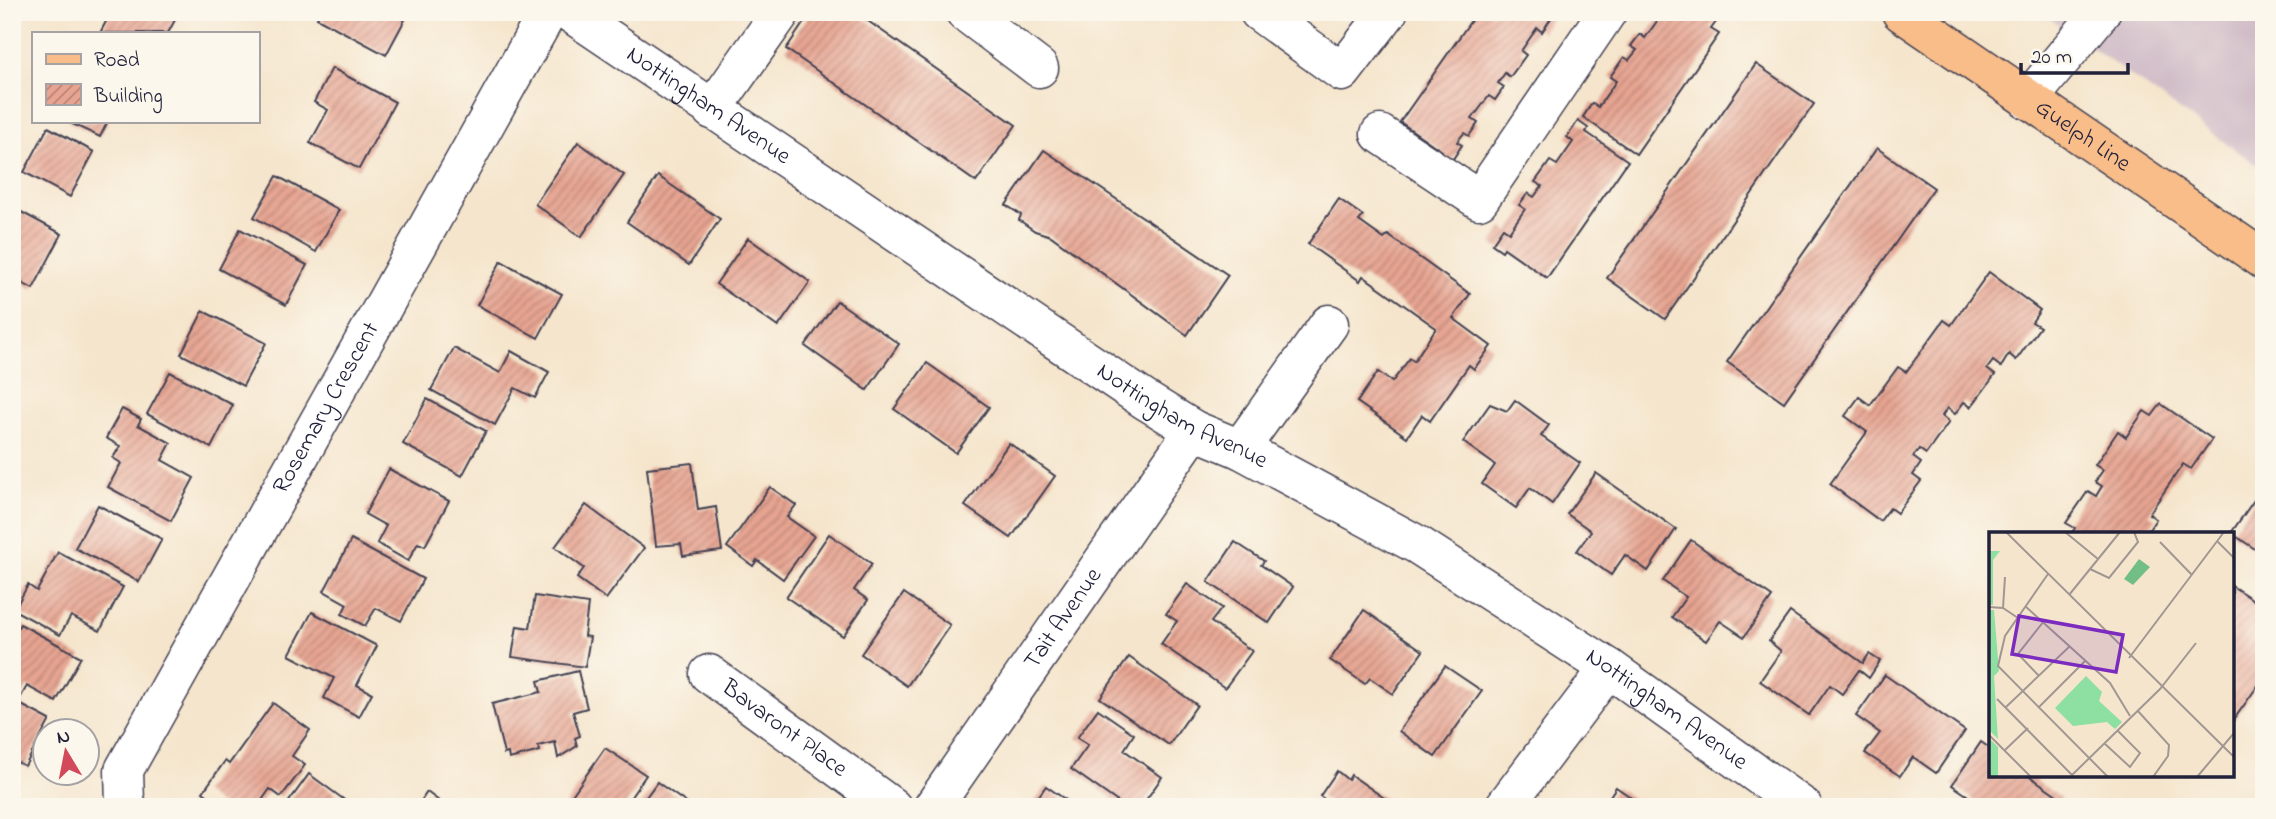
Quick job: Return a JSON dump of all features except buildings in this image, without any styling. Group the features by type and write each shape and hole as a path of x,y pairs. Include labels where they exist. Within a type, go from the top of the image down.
{"main road":[{"name":"Guelph Line","path":"1901,12 2264,260"}],"street":[{"path":"712,110 781,12"},
{"path":"965,12 1039,68"},
{"path":"1259,12 1342,72 1388,12"},
{"path":"1380,134 1479,200 1607,12"},
{"path":"2028,100 2101,12"},
{"name":"Nottingham Avenue","path":"569,14 1134,393 1194,430 1240,449 1418,545 1609,668 1802,807"},
{"name":"Rosemary Crescent","path":"128,807 125,804 124,770 569,14"},
{"path":"1240,449 1329,324"},
{"name":"Tait Avenue","path":"933,807 1194,430"},
{"path":"1504,807 1609,668"},
{"name":"Bavaront Place","path":"709,674 892,807"}],"shaded area":[{"path":"2041,12 2264,12 2264,170"}]}
